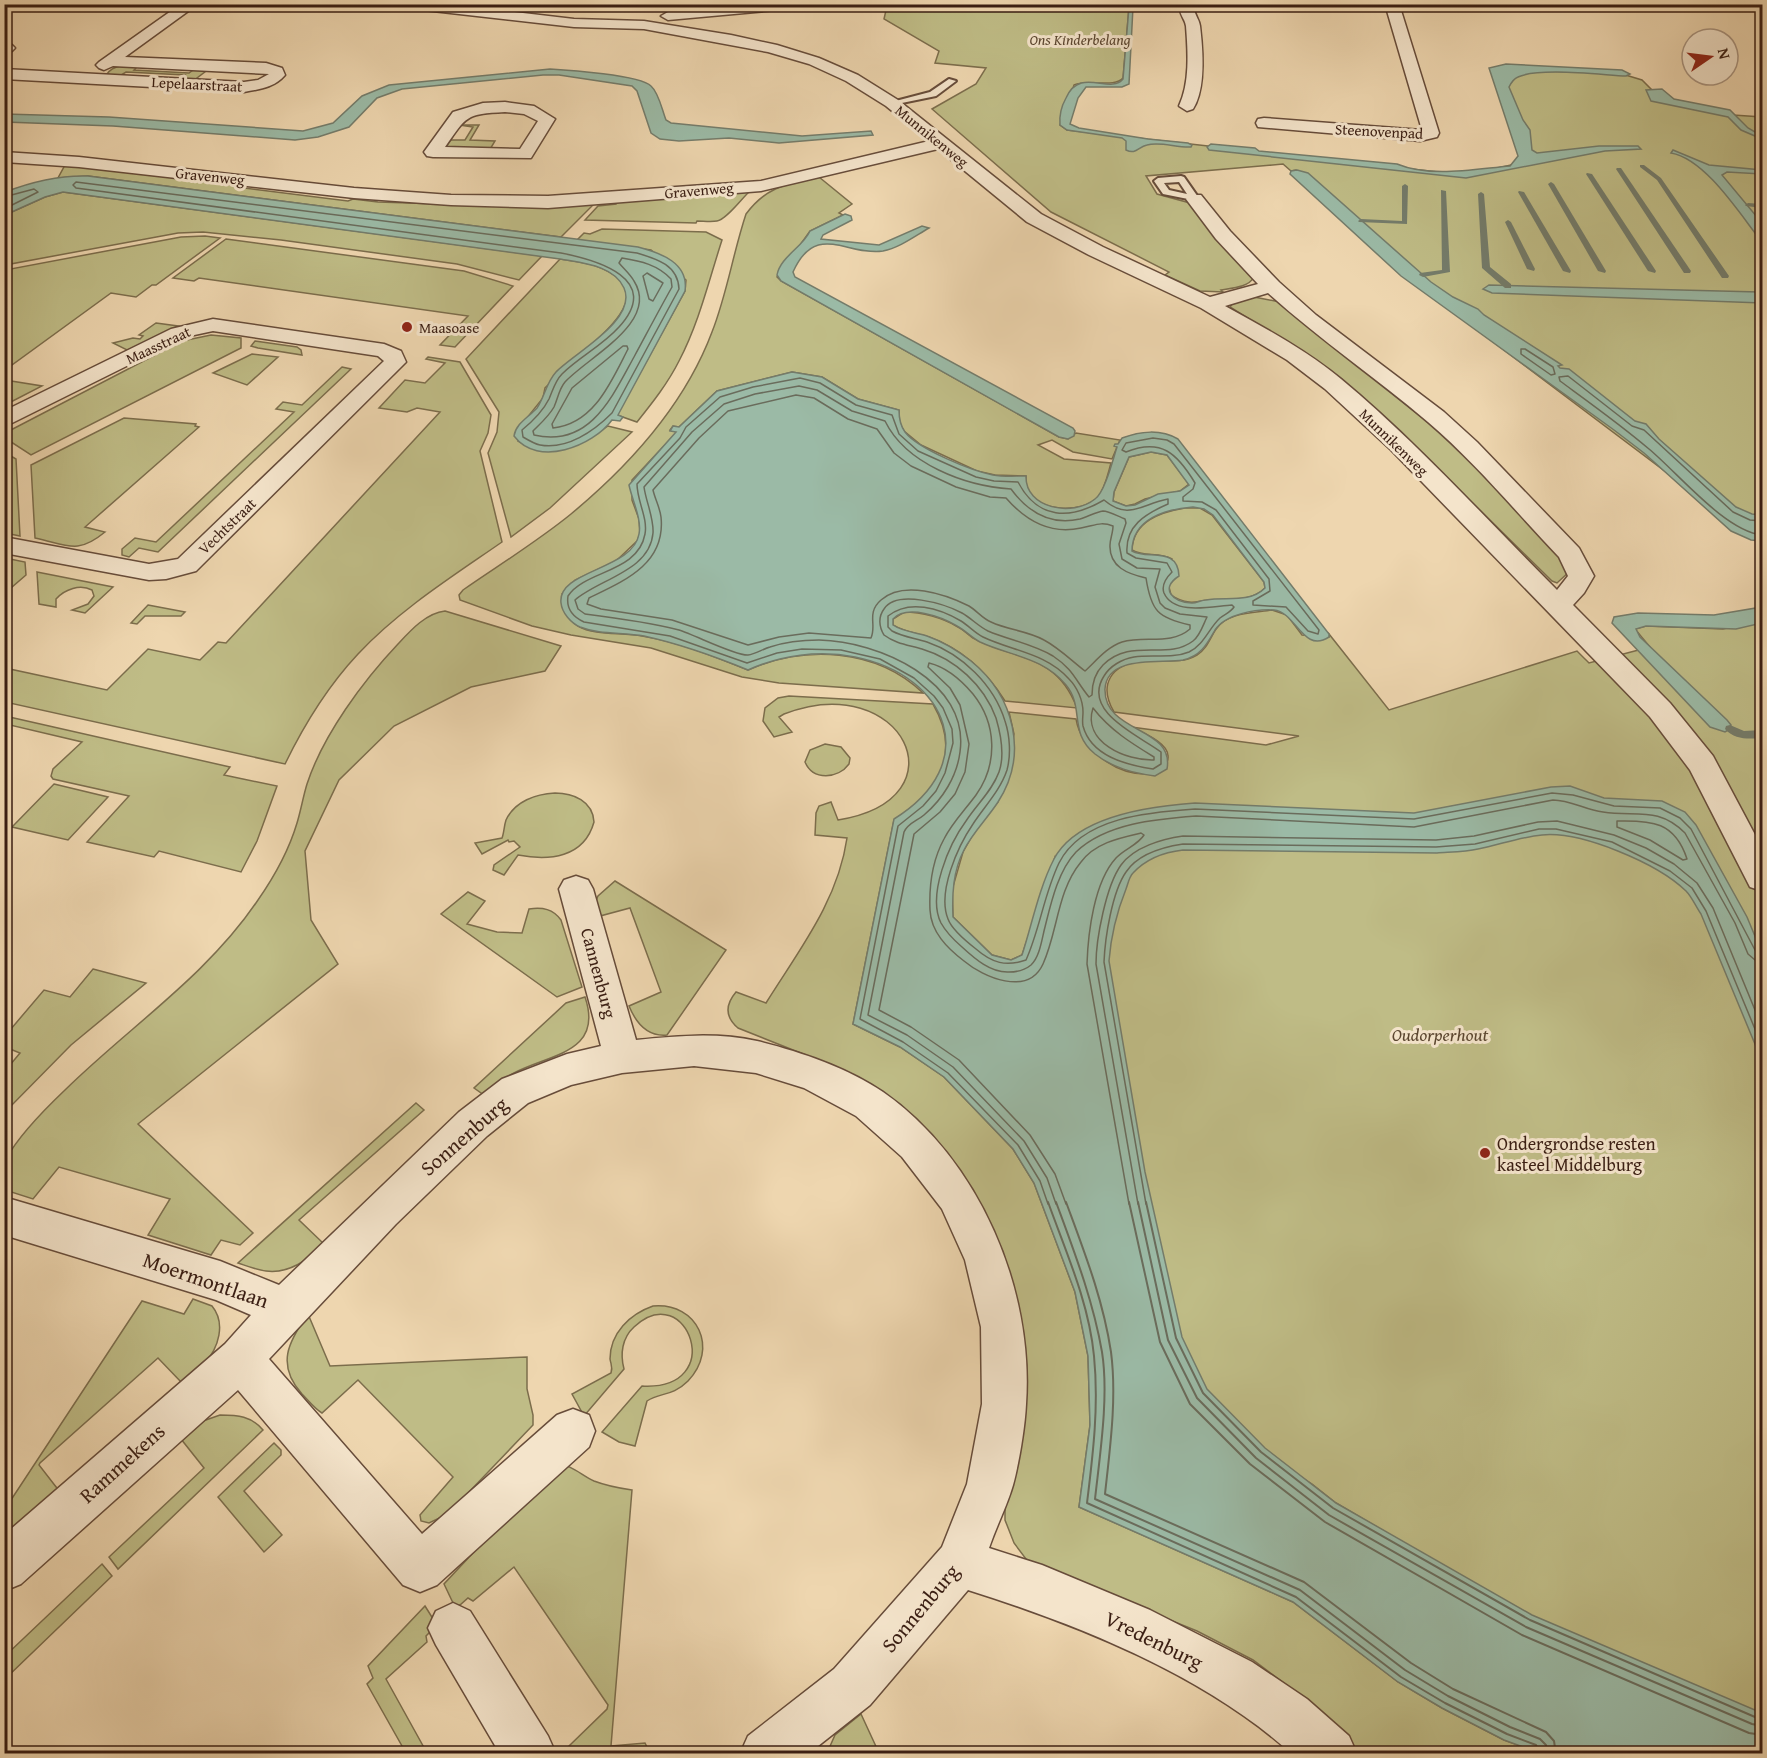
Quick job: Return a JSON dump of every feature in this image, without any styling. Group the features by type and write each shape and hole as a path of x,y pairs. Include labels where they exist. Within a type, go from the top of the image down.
{"street":[{"path":"4,8 9,4"},
{"path":"86,78 191,4"},
{"path":"406,4 473,7 574,23 646,20 798,4"},
{"path":"1186,4 1186,10 1193,23 1194,91 1187,106"},
{"name":"Steenovenpad","path":"1264,123 1420,136 1431,133 1392,4"},
{"path":"1743,4 1762,7"},
{"name":"Munnikenweg","path":"646,20 796,54 852,78 892,103 1034,218 1096,251 1208,304 1295,355 1333,384 1399,445 1660,710 1696,755 1762,878"},
{"name":"Lepelaarstraat","path":"4,74 244,87 263,84 277,75 277,71 266,68 110,61"},
{"path":"505,107 528,109 547,118 525,154 484,154 433,152 459,115 475,110 505,107"},
{"name":"Gravenweg","path":"4,158 79,162 354,193 451,200 548,202 761,186 942,143"},
{"path":"451,200 484,154"},
{"path":"1195,199 1223,235 1272,286 1309,319 1436,417 1469,447 1570,554 1581,576 1575,587 1558,605"},
{"path":"1208,304 1272,286"},
{"name":"Maasstraat","path":"4,420 178,333 198,327 213,325 384,350 393,356"},
{"name":"Vechtstraat","path":"4,545 148,572 187,566 395,363 393,356"},
{"name":"Cannenburg","path":"576,889 622,1057"},
{"name":"Sonnenburg","path":"285,1309 382,1211 473,1124 516,1091 567,1070 622,1057 694,1050 756,1057 814,1075 869,1104 916,1145 956,1196 985,1258 1002,1327 1005,1404 990,1484 959,1563 852,1687 766,1754"},
{"name":"Moermontlaan","path":"4,1216 220,1281 285,1309 240,1359"},
{"path":"240,1359 420,1568 573,1431"},
{"name":"Rammekens","path":"4,1568 240,1359"},
{"name":"Vredenburg","path":"959,1563 1042,1589 1133,1627 1234,1680 1290,1717 1331,1754"},
{"path":"453,1628 530,1754"}],"lane":[{"path":"1541,4 1564,7 1700,5"},
{"path":"892,103 933,94 952,81"}],"green space":[{"name":"Ons Kinderbelang","path":"1123,4 1129,7 1123,78 1108,83 1074,85 1060,125 1067,130 1456,174 1474,173 1530,161 1494,70 1619,73 1642,80 1657,95 1733,115 1762,117 1762,547 1747,533 1415,283 1296,170 1291,171 1283,164 1146,176 1157,194 1190,203 1254,277 1245,285 1221,290 1223,292 1200,291 1165,275 1169,272 1051,212 932,109 976,84 986,68 935,63 939,51 884,19 887,6 859,5"},
{"path":"139,65 134,70 189,73 196,68 210,68 193,81 179,81 185,75 126,72 118,77 107,74 117,67"},
{"path":"459,125 479,125 470,140 495,141 489,151 444,149 449,140 465,140 473,127"},
{"path":"65,165 237,185 236,187 348,201 353,199 378,202 537,207 595,203 561,237 88,176 58,178"},
{"path":"819,177 852,204 839,213 843,215 810,231 777,277 1059,437 1068,439 1076,433 1120,440 1112,459 1073,452 1052,440 1038,445 1064,459 1111,463 1098,497 1082,506 1071,508 1060,508 1040,502 1032,497 1027,489 1026,476 995,475 977,471 921,445 904,431 899,422 899,410 858,399 822,377 792,372 717,391 679,427 673,426 670,430 677,432 632,480 632,500 639,519 640,534 637,541 616,561 575,580 562,594 566,612 574,623 585,629 669,642 748,670 770,662 816,654 862,659 904,678 923,693 779,683 742,677 651,648 532,626 460,600 459,595 463,590 545,534 593,495 654,432 687,384 712,332 746,214 770,192 787,184"},
{"path":"750,191 729,213 717,221 697,221 696,223 585,220 598,206 616,204 616,201"},
{"path":"63,192 542,256 519,280 457,264 281,240 203,232 178,233 5,265 5,215 45,197"},
{"path":"602,229 706,232 722,240 698,317 686,347 665,385 637,422 617,415 685,291 686,280 651,250 577,240 584,233 590,234"},
{"path":"181,237 220,238 136,297 111,293 5,370 5,270"},
{"path":"226,239 464,271 513,286 455,347 440,345 468,316 199,278 194,281 173,278"},
{"path":"560,259 596,266 614,275 624,284 627,295 625,305 610,327 545,388 543,398 526,419 518,441 542,449 554,449 576,444 608,426 632,432 550,508 511,537 488,453 497,432 499,412 466,359"},
{"path":"1254,297 1280,302 1463,451 1558,555 1569,572 1557,583 1552,581 1386,418 1316,361 1230,307 1232,304"},
{"path":"156,323 178,326 129,351 113,343 133,338 140,339 143,336 139,335"},
{"path":"211,335 241,338 241,348 31,455 5,438 5,433 182,341"},
{"path":"255,341 297,347 301,350 302,355 251,346"},
{"path":"252,354 278,357 247,385 213,373"},
{"path":"428,357 460,362 491,415 488,433 480,451 502,542 409,608 358,654 317,706 285,764 5,702 5,668 107,690 148,649 200,660 218,642 226,643 440,412 417,408 407,412 379,408 405,380 425,383 445,363 426,359"},
{"path":"342,367 351,369 158,552 139,548 129,557 122,555 122,549 135,538 156,542 294,412 276,409 283,402 302,405"},
{"path":"5,380 42,386 5,405"},
{"path":"124,418 196,424 195,426 199,427 85,527 105,532 95,539 87,544 72,546 35,538 31,465"},
{"path":"4,452 16,459 20,536 5,533"},
{"path":"1151,452 1167,455 1189,484 1180,491 1145,499 1135,504 1126,506 1113,501 1114,492 1129,457"},
{"path":"1185,508 1200,508 1212,515 1264,582 1265,588 1252,596 1238,599 1192,602 1171,595 1169,587 1172,559 1132,550 1137,532 1143,525 1158,515"},
{"path":"10,559 25,562 26,575 5,593 5,563"},
{"path":"37,572 113,587 85,613 72,610 88,604 94,596 92,590 87,588 73,588 64,593 56,599 56,607 39,604"},
{"path":"148,605 185,612 181,616 145,616 137,624 131,623"},
{"name":"Oudorperhout","path":"1272,610 1287,615 1302,635 1329,637 1329,634 1389,710 1577,651 1589,663 1650,647 1635,629 1646,626 1723,629 1762,619 1762,1753 1336,1503 1312,1484 1177,1398 1055,857 1022,955 1011,960 992,955 953,917 952,890 963,852 977,827 998,802 1014,734 1009,712 1076,719 1085,740 1101,758 1122,770 1145,774 1164,770 1168,760 1167,751 1154,738 1131,727 1266,745 1299,736 1114,712 1107,693 1110,678 1122,666 1142,661 1177,661 1190,658 1203,650 1216,629 1227,619 1241,614"},
{"path":"445,611 561,646 545,671 471,687 394,726 339,780 305,851 311,920 338,964 138,1124 253,1233 240,1245 221,1240 211,1255 148,1235 170,1199 59,1167 33,1199 5,1190 5,1162 11,1150 33,1123 57,1097 191,977 238,927 264,891 285,853 294,833 314,765 345,710 371,675 419,623 431,615"},
{"path":"904,612 925,614 946,621 973,638 1034,661 1058,677 1077,708 1005,701 982,671 963,655 941,642 893,625 893,619"},
{"path":"789,696 933,704 941,722 945,739 945,755 941,770 934,784 923,797 894,820 853,1024 900,1047 944,1077 1013,1149 1034,1183 1075,1292 1088,1356 1090,1425 1079,1507 1293,1602 1398,1682 1504,1740 1540,1753 1360,1753 1297,1693 1253,1660 1197,1631 1029,1563 1014,1543 1005,1520 1005,1263 983,1209 958,1169 843,1070 738,1028 729,1015 728,1006 736,992 766,1003 804,944 826,904 842,861 847,838 815,835 816,813 819,806 831,802 838,820 878,808 901,788 909,765 904,742 887,722 860,708 825,704 784,714 779,717 792,732 774,737 763,721 765,708 778,698"},
{"path":"5,716 230,767 224,775 277,786 257,841 241,872 159,851 154,857 87,842 129,796 53,779 51,776 53,769 82,742 6,724 5,726"},
{"path":"825,744 841,747 850,758 849,764 839,773 820,775 809,768 805,762 810,750"},
{"path":"54,784 108,797 68,840 12,827"},
{"path":"555,793 575,797 590,809 594,822 582,843 574,850 553,857 518,855 504,875 493,870 494,865 520,847 514,841 509,842 508,840 482,854 475,843 502,838 506,820 520,803 541,795"},
{"path":"615,881 726,950 667,1035 654,1034 643,1028 629,1006 661,992 630,908 600,916 595,903 598,896"},
{"path":"468,892 485,901 467,924 497,932 522,933 529,909 539,908 555,913 561,920 582,987 557,997 441,914"},
{"path":"93,969 146,983 71,1045 9,1108 5,1107 5,1071 20,1053 10,1049 5,1054 5,1036 44,990 70,997"},
{"path":"585,997 589,1016 587,1030 580,1041 570,1049 514,1073 484,1095 474,1088 566,1003"},
{"path":"416,1103 424,1110 299,1220 323,1243 312,1255 290,1268 274,1271 259,1270 238,1263"},
{"path":"193,1299 212,1306 219,1320 217,1343 209,1358 182,1383 158,1358 40,1463 39,1465 60,1492 5,1544 5,1509 142,1301 184,1314"},
{"path":"653,1306 669,1307 682,1312 692,1320 699,1330 702,1355 688,1381 671,1392 647,1401 635,1446 619,1442 602,1432 642,1386 669,1383 685,1372 692,1356 690,1340 683,1325 670,1316 653,1315 634,1327 623,1346 624,1369 584,1416 572,1394 611,1373 611,1350 618,1333 629,1319"},
{"path":"308,1314 330,1366 527,1357 527,1389 533,1425 448,1514 429,1523 421,1521 420,1515 453,1477 358,1380 322,1413 302,1394 289,1373 287,1363 290,1344"},
{"path":"220,1415 244,1417 263,1430 118,1569 109,1557 204,1468 181,1439 203,1421"},
{"path":"274,1443 281,1450 281,1455 244,1491 282,1535 264,1552 218,1497"},
{"path":"556,1464 571,1468 599,1483 632,1490 611,1746 645,1743 650,1753 570,1753 569,1746 607,1709 608,1705 514,1567 473,1601 468,1598 460,1605 454,1605 444,1584"},
{"path":"102,1564 112,1576 5,1679 5,1656"},
{"path":"425,1606 435,1622 434,1628 426,1636 427,1642 386,1679 427,1753 406,1753 367,1684 373,1678 368,1666"},
{"path":"861,1714 879,1753 827,1753 835,1735"}],"water":[{"path":"1123,5 1133,7 1129,84 1122,87 1086,87 1078,98 1070,124 1079,128 1188,143 1192,145 1191,147 1152,144 1129,151 1126,150 1126,141 1122,138 1067,130 1060,125 1062,108 1072,89 1087,82 1111,84 1123,79 1129,7"},
{"path":"1506,64 1622,70 1630,74 1626,76 1540,72 1515,79 1509,87 1523,120 1530,130 1532,150 1537,153 1599,146 1638,146 1641,149 1605,151 1466,178 1209,150 1207,147 1211,144 1255,148 1259,151 1397,164 1438,172 1510,166 1518,156 1489,68"},
{"path":"550,69 603,74 644,82 654,89 666,120 671,123 802,136 871,131 873,135 779,143 729,138 679,141 660,139 651,133 637,91 632,86 559,75 402,89 377,98 349,127 318,137 295,140 113,126 5,122 5,114 109,117 303,131 333,123 362,96 389,85"},
{"path":"1662,89 1674,99 1730,110 1748,128 1762,136 1762,139 1741,130 1728,117 1651,101 1646,90"},
{"path":"1673,150 1709,165 1762,170 1762,174 1727,172 1722,175 1762,223 1762,242 1710,177 1684,157 1671,153"},
{"path":"1291,171 1308,173 1431,282 1453,297 1478,309 1562,365 1558,366 1560,368 1569,369 1635,421 1646,424 1659,439 1736,507 1752,514 1762,515 1762,541 1751,540 1731,531 1644,453 1401,276 1290,174"},
{"path":"88,176 638,247 656,252 678,266 683,273 685,291 618,415 623,417 620,421 612,420 592,438 579,445 551,452 537,451 524,446 514,436 515,431 537,408 556,372 602,335 622,312 626,300 624,288 613,274 596,266 560,259 63,192 45,197 5,215 5,192 46,180"},
{"path":"845,214 851,216 852,220 823,235 821,239 879,245 922,226 929,228 901,245 883,251 822,244 812,248 802,257 793,272 795,277 1073,428 1074,436 1068,439 1059,437 781,281 777,275 782,263 810,231"},
{"path":"1489,285 1759,292 1762,293 1762,303 1492,293 1483,289"},
{"path":"792,372 822,377 858,399 899,410 900,422 905,432 933,452 984,473 1026,476 1033,496 1052,507 1075,508 1095,499 1111,467 1117,447 1114,446 1122,438 1150,432 1171,436 1178,439 1329,634 1329,637 1320,641 1313,640 1282,612 1259,610 1226,620 1215,630 1203,649 1194,656 1183,660 1125,665 1115,670 1108,678 1105,689 1108,704 1126,723 1161,745 1167,755 1167,769 1155,776 1109,763 1087,746 1079,729 1072,694 1066,685 1047,668 1026,658 991,647 957,626 925,613 907,612 893,619 893,625 939,641 971,661 986,675 1007,708 1014,746 1013,765 1008,784 964,850 955,874 953,891 953,917 992,955 1011,960 1022,955 1044,882 1054,859 1065,844 1080,832 1097,823 1138,810 1195,803 1414,813 1551,787 1570,786 1604,798 1662,801 1685,812 1696,825 1747,917 1762,953 1762,1061 1701,914 1686,891 1657,870 1618,851 1577,838 1558,835 1534,836 1473,850 1437,853 1183,850 1169,852 1144,864 1130,876 1114,925 1109,961 1145,1172 1182,1337 1207,1389 1265,1448 1336,1503 1532,1615 1762,1713 1762,1753 1540,1753 1504,1740 1398,1682 1293,1602 1079,1507 1090,1425 1088,1356 1075,1292 1034,1183 1013,1149 944,1077 900,1047 853,1024 894,819 922,797 939,773 946,749 943,724 932,702 913,683 887,667 855,657 828,654 800,655 748,670 657,639 580,627 573,623 562,607 563,592 571,583 611,563 634,546 640,528 629,485 676,432 670,431 673,426 679,427 717,391","holes":["1151,452 1167,455 1189,485 1180,491 1158,494 1135,505 1126,506 1113,501 1114,492 1129,457","1193,507 1204,509 1213,515 1264,582 1265,588 1259,593 1244,598 1185,602 1174,597 1169,590 1173,581 1179,576 1173,561 1168,557 1132,551 1138,530 1144,523 1162,513"]},
{"path":"1762,607 1762,623 1736,629 1646,626 1636,629 1640,637 1727,720 1731,725 1730,729 1725,732 1710,727 1612,623 1614,617 1638,613 1714,615"}],"waterway":[{"path":"1642,166 1659,179 1725,276"},
{"path":"1619,169 1687,271"},
{"path":"1589,174 1652,271"},
{"path":"1551,184 1602,271"},
{"path":"1361,221 1405,223 1405,186"},
{"path":"1423,275 1446,272 1443,191"},
{"path":"1521,192 1567,271"},
{"path":"1481,194 1486,268 1508,286"},
{"path":"1748,205 1762,206"},
{"path":"1508,222 1531,269"},
{"path":"1730,729 1743,735 1762,734"}],"place":[{"name":"Maasoase","path":"407,327"},
{"name":"Ondergrondse resten kasteel Middelburg","path":"1485,1153"}]}
